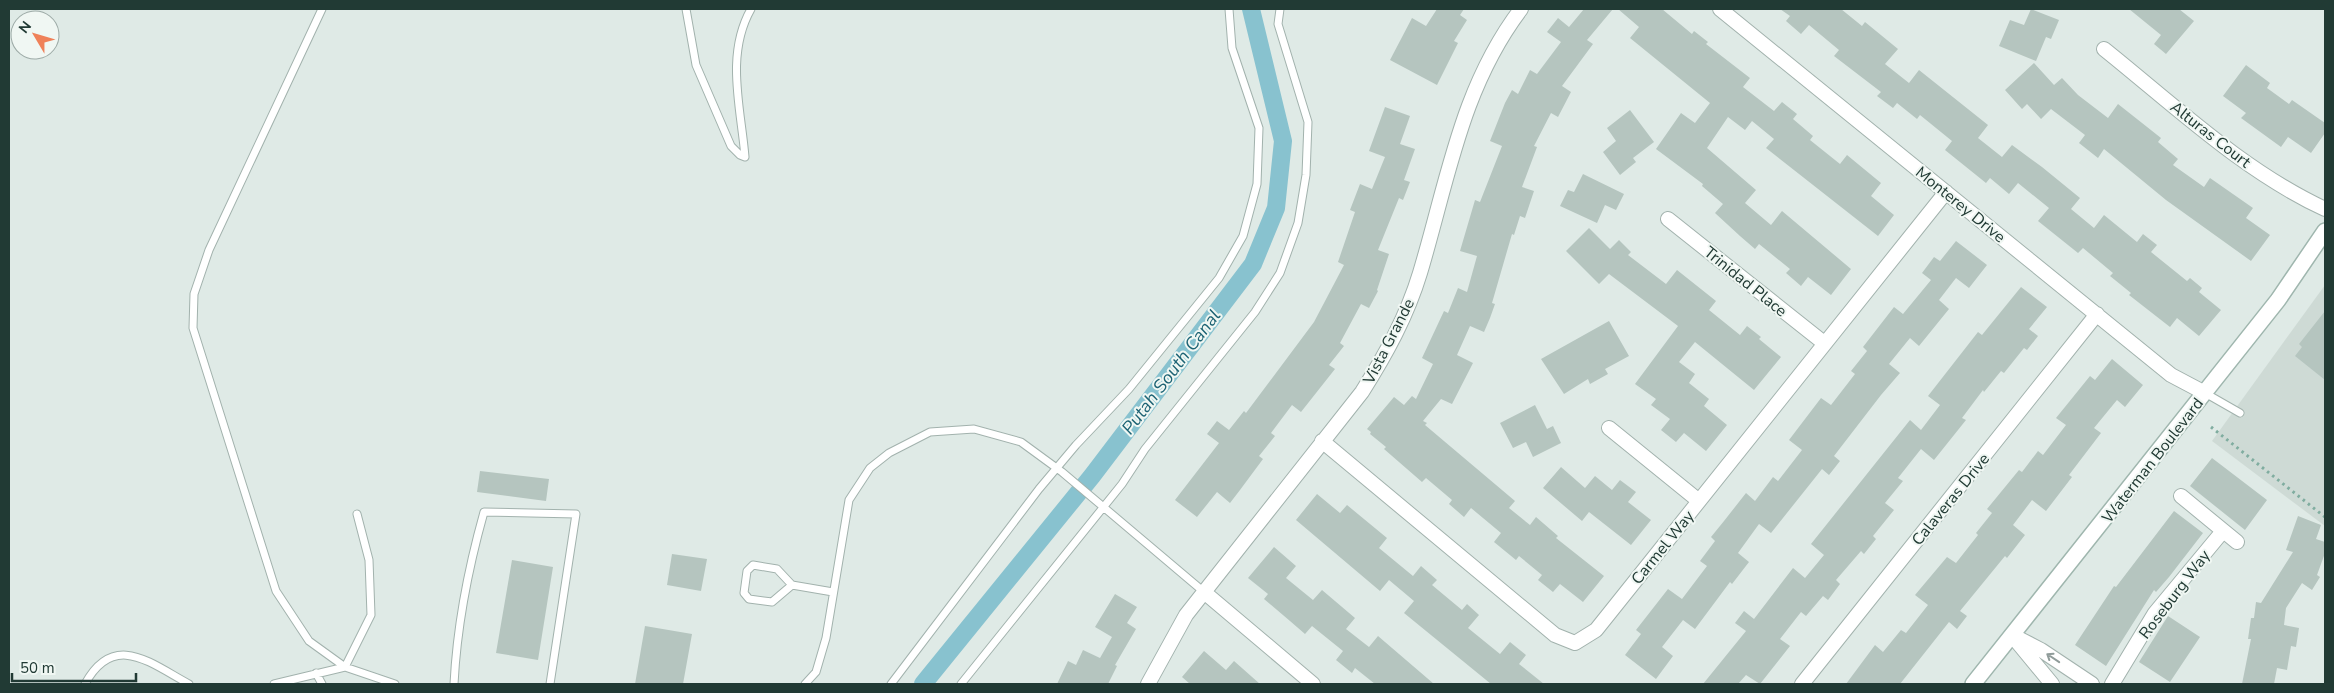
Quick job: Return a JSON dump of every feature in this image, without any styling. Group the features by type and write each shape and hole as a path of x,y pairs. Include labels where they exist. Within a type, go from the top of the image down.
{"main road":[{"name":"Waterman Boulevard","path":"1973,684 2278,300 2325,231"}],"street":[{"name":"Vista Grande","path":"1148,684 1173,635 1204,592 1362,392 1383,360 1406,313 1420,274 1455,142 1471,96 1493,50 1521,9"},
{"name":"Monterey Drive","path":"1720,9 2171,375 2205,393"},
{"name":"Alturas Court","path":"2104,49 2236,155 2291,191 2325,209"},
{"name":"Carmel Way","path":"1322,441 1555,634 1575,643 1596,630 1946,192"},
{"name":"Trinidad Place","path":"1668,218 1824,343"},
{"name":"Calaveras Drive","path":"1802,684 2097,314"},
{"path":"1609,428 1699,501"},
{"path":"2181,496 2237,542"},
{"name":"Roseburg Way","path":"2112,684 2156,614 2223,531"},
{"path":"1204,592 1313,684"},
{"path":"2012,636 2052,684"},
{"path":"2012,636 2041,650 2092,684"}],"lane":[{"path":"322,9 209,250 194,294 193,328 276,591 309,641 345,667 395,684"},
{"path":"686,9 696,65 731,146 740,156 746,157 736,80 738,48 744,22 751,9"},
{"path":"890,684 1039,490 1060,470 1076,445 1129,389 1219,278 1242,236 1257,184 1259,128 1232,48 1229,9"},
{"path":"961,684 1104,507 1145,449 1255,312 1280,273 1298,223 1306,175 1308,122 1278,24 1280,9"},
{"path":"2205,393 2240,413"},
{"path":"804,684 816,672 826,638 849,500 870,468 889,453 930,432 974,430 1022,442 1098,501 1204,592"},
{"path":"454,684 461,613 471,561 484,512 505,511 516,514 576,514 550,684"},
{"path":"345,667 370,615 369,560 357,514"},
{"path":"792,585 772,602 750,599 744,593 747,571 753,565 777,569 792,585 834,592"},
{"path":"85,684 93,670 106,658 121,655 139,657 189,684"},
{"path":"274,684 345,667"},
{"path":"316,673 322,684"}],"path":[{"path":"2211,427 2325,517"}],"shaded area":[{"path":"2325,285 2325,526 2212,441"}],"building":[{"path":"1437,9 1464,9 1460,15 1467,20 1454,41 1458,43 1437,85 1390,60 1412,18 1426,26"},
{"path":"1584,9 1613,9 1587,40 1593,44 1562,86 1571,92 1558,117 1551,113 1534,146 1537,147 1522,187 1534,191 1525,218 1520,216 1514,235 1512,234 1492,303 1495,304 1490,318 1484,332 1470,326 1457,355 1473,363 1452,404 1441,399 1423,421 1427,423 1425,425 1515,501 1509,508 1530,525 1536,517 1558,536 1556,538 1604,576 1583,602 1560,584 1553,592 1538,580 1542,575 1519,556 1516,560 1494,542 1501,533 1471,508 1464,517 1449,504 1452,500 1426,478 1422,482 1384,449 1386,447 1370,434 1371,432 1367,429 1394,397 1404,405 1412,396 1416,399 1433,364 1422,358 1444,311 1448,313 1458,288 1467,292 1477,256 1460,251 1475,200 1480,202 1502,146 1490,141 1505,103 1512,90 1518,94 1530,70 1537,74 1561,42 1547,32 1558,18 1569,27"},
{"path":"1618,9 1662,9 1692,34 1694,31 1708,42 1706,44 1750,78 1743,87 1774,111 1782,102 1797,114 1793,119 1813,136 1810,140 1840,164 1847,155 1881,183 1871,196 1894,215 1878,236 1766,148 1774,139 1752,121 1745,130 1728,117 1707,148 1756,190 1745,203 1771,225 1782,211 1851,269 1831,295 1808,277 1801,286 1786,273 1790,269 1759,244 1755,249 1715,213 1723,204 1702,186 1703,184 1656,149 1681,113 1695,123 1710,103 1630,38 1639,27"},
{"path":"1780,9 1841,9 1862,26 1865,22 1898,49 1885,64 1909,83 1919,70 1988,125 1978,138 2002,157 2012,145 2080,198 2071,209 2094,228 2104,215 2137,242 2143,234 2157,245 2151,252 2187,281 2190,278 2202,288 2199,292 2221,310 2199,336 2177,318 2170,327 2129,295 2131,293 2110,276 2113,273 2083,248 2078,253 2038,221 2049,208 2018,183 2009,194 1990,178 1986,183 1945,150 1952,141 1920,115 1917,119 1897,103 1893,108 1877,96 1881,92 1834,56 1839,50 1809,25 1801,34 1786,21 1790,16"},
{"path":"2031,9 2059,20 2051,39 2046,37 2036,61 1999,46 2010,20 2024,25"},
{"path":"2129,9 2179,9 2194,21 2166,54 2154,44 2161,35"},
{"path":"2034,63 2054,85 2062,78 2078,95 2108,118 2118,104 2161,138 2158,142 2178,159 2173,165 2204,187 2210,178 2253,208 2246,218 2270,235 2251,261 2166,200 2104,149 2098,158 2079,143 2085,135 2051,109 2041,119 2027,104 2022,109 2005,90"},
{"path":"2246,65 2270,83 2267,88 2289,104 2292,100 2325,123 2325,133 2311,153 2288,137 2281,147 2241,118 2246,113 2223,96"},
{"path":"1385,107 1410,116 1400,144 1415,149 1404,180 1410,182 1403,200 1399,198 1378,250 1389,254 1378,291 1369,308 1361,304 1340,343 1344,346 1329,365 1335,369 1301,412 1292,405 1271,433 1275,436 1259,456 1263,459 1230,503 1217,492 1197,517 1175,500 1219,443 1207,434 1217,421 1229,430 1244,411 1246,413 1314,322 1344,265 1338,262 1355,212 1350,210 1360,184 1372,189 1385,157 1369,151"},
{"path":"1630,110 1654,142 1633,158 1636,162 1620,175 1603,152 1616,141 1607,128"},
{"path":"1583,174 1624,194 1616,210 1605,205 1597,223 1560,206 1568,190 1574,192"},
{"path":"1589,228 1610,249 1619,240 1631,252 1628,255 1666,284 1677,270 1716,301 1709,310 1740,335 1747,326 1761,337 1759,339 1781,357 1754,390 1695,342 1679,362 1695,374 1689,383 1709,399 1704,406 1727,425 1706,451 1684,433 1676,442 1661,430 1670,419 1651,405 1656,399 1635,384 1678,326 1609,274 1599,284 1566,251"},
{"path":"1956,241 1987,265 1969,288 1956,278 1939,300 1949,309 1919,346 1910,338 1889,364 1900,373 1834,456 1840,461 1829,475 1822,469 1771,533 1759,524 1738,553 1749,562 1732,584 1730,582 1695,629 1683,620 1662,647 1673,656 1656,679 1625,655 1641,634 1636,630 1668,589 1682,599 1707,566 1700,561 1715,541 1711,537 1746,493 1755,501 1773,477 1778,481 1802,450 1789,440 1821,398 1831,405 1855,374 1851,371 1867,351 1863,347 1894,307 1903,314 1931,280 1922,273 1934,257 1940,261"},
{"path":"2021,287 2047,307 2029,329 2038,336 2027,350 2024,348 2004,373 2001,371 1984,392 1983,390 1962,418 1966,420 1934,460 1921,449 1898,478 1903,481 1885,503 1894,510 1873,536 1876,539 1864,554 1861,551 1836,580 1840,584 1828,600 1823,596 1806,616 1801,612 1780,639 1790,646 1760,684 1746,675 1738,684 1703,684 1746,631 1735,623 1744,611 1754,619 1793,568 1805,578 1824,555 1811,544 1910,420 1921,430 1940,405 1928,396 1978,332 1982,335"},
{"path":"2325,311 2325,380 2295,356 2302,347 2299,344"},
{"path":"1609,321 1629,356 1605,369 1608,374 1590,384 1588,379 1564,394 1541,359"},
{"path":"2112,359 2143,385 2125,407 2117,400 2094,428 2101,433 2069,475 2072,477 2046,511 2032,500 2013,525 2025,535 2007,558 2005,556 1960,611 1967,616 1957,629 1949,622 1900,684 1846,684 1875,645 1883,652 1901,630 1906,633 1928,605 1915,595 1947,557 1956,563 1992,513 1987,509 2019,470 2022,472 2038,451 2043,455 2066,425 2056,418 2090,376 2095,380"},
{"path":"1535,405 1547,429 1553,426 1561,443 1533,457 1526,442 1513,448 1500,423"},
{"path":"2212,458 2267,500 2245,530 2190,486"},
{"path":"1561,467 1585,488 1595,476 1612,490 1620,480 1636,492 1628,502 1651,520 1631,545 1589,512 1582,521 1543,488"},
{"path":"480,471 549,479 546,501 477,492"},
{"path":"1317,494 1340,513 1347,505 1387,538 1379,548 1413,576 1421,566 1437,580 1432,585 1462,610 1467,604 1479,615 1468,628 1500,654 1510,642 1526,655 1519,664 1544,684 1491,684 1404,613 1414,601 1389,580 1380,591 1296,520"},
{"path":"2174,511 2203,533 2169,577 2156,592 2154,590 2106,666 2075,645 2114,586 2116,587"},
{"path":"2298,516 2321,525 2316,539 2325,542 2325,553 2317,575 2320,577 2312,590 2302,583 2286,608 2284,625 2299,628 2296,647 2291,646 2287,670 2277,668 2274,684 2242,684 2251,639 2248,639 2251,618 2254,618 2256,602 2261,603 2293,552 2286,550"},
{"path":"1274,547 1296,566 1286,578 1313,600 1322,590 1355,618 1346,629 1369,647 1378,636 1434,684 1375,684 1355,668 1352,673 1336,660 1343,651 1312,626 1305,634 1264,599 1268,594 1248,578"},
{"path":"672,554 707,559 701,591 667,585"},
{"path":"512,560 553,567 538,660 496,653"},
{"path":"1115,594 1137,607 1127,623 1136,629 1115,665 1117,666 1108,684 1057,684 1068,661 1076,665 1083,650 1100,658 1112,637 1095,627"},
{"path":"2168,616 2200,637 2170,682 2139,662"},
{"path":"645,626 692,634 683,684 635,684"},
{"path":"1204,651 1226,670 1234,661 1260,684 1190,684 1182,677"}],"waterway":[{"name":"Putah South Canal","path":"923,684 1092,476 1253,264 1276,208 1283,141 1251,9"}]}
